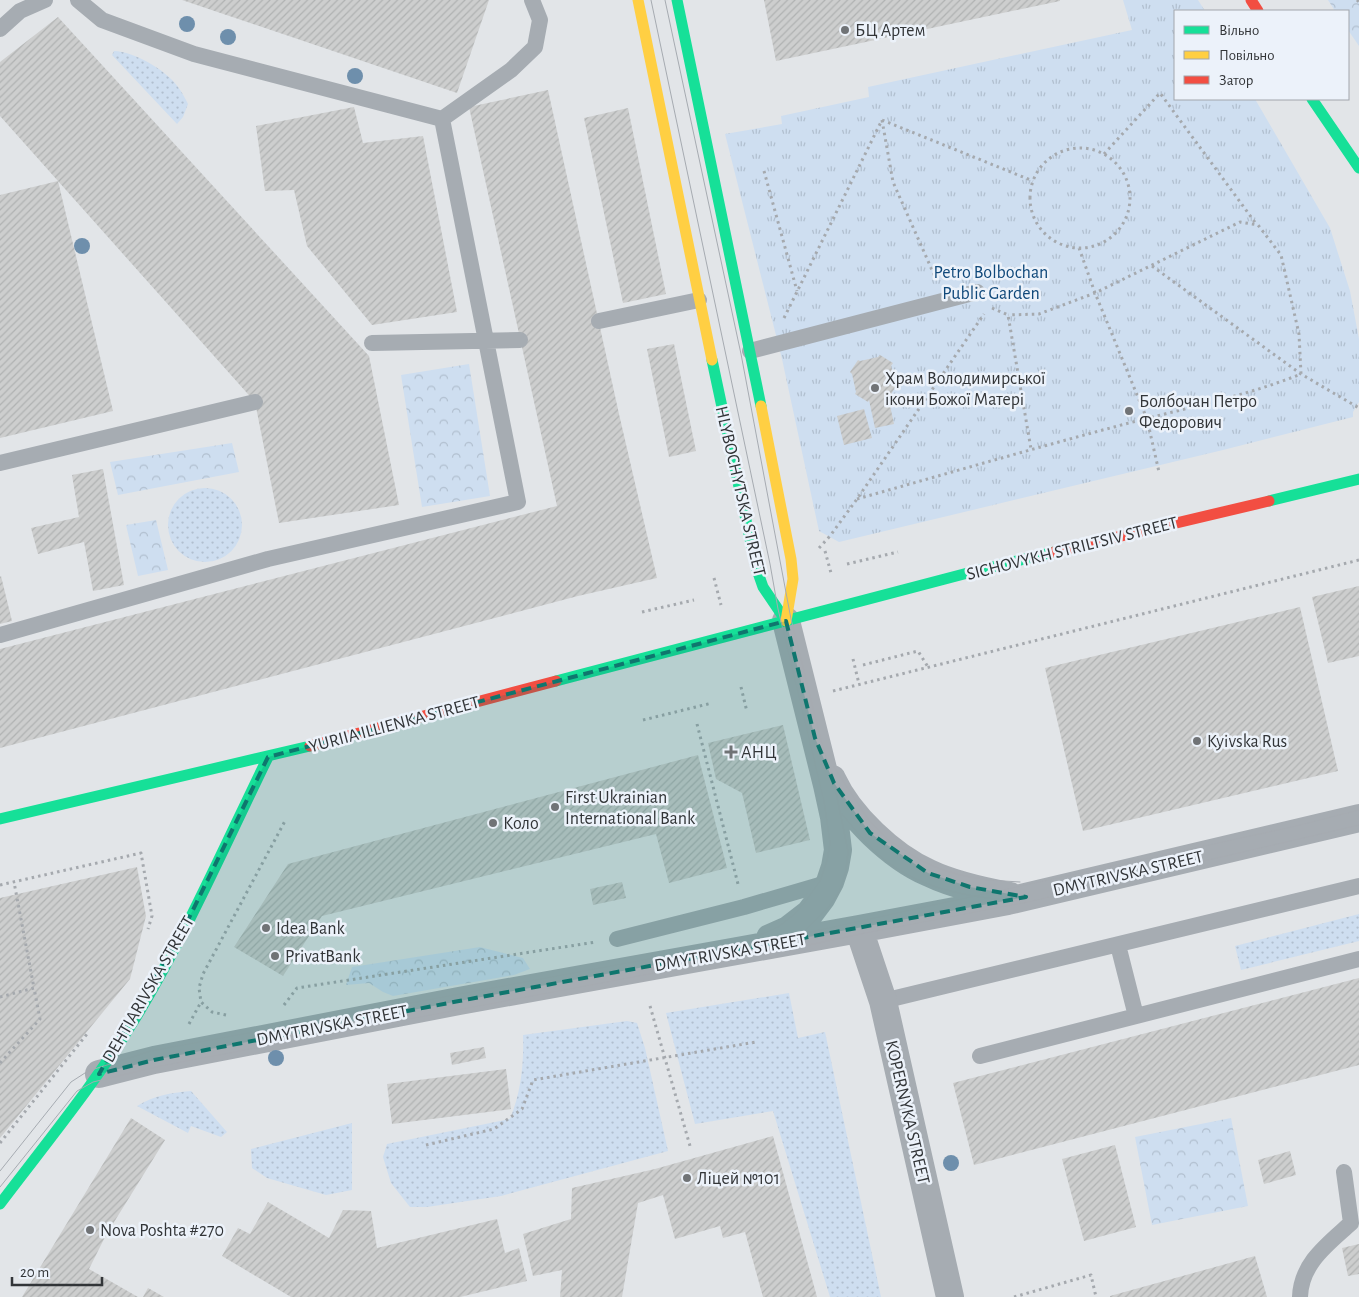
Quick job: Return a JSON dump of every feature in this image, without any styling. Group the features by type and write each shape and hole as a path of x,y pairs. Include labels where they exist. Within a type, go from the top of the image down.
{"main road":[{"name":"HLYBOCHYTSKA STREET","path":"638,0 756,567 763,587 786,621"},
{"name":"HLYBOCHYTSKA STREET","path":"677,0 791,559 793,579 786,621"},
{"path":"1313,100 1357,170"},
{"name":"SICHOVYKH STRILTSIV STREET","path":"786,621 983,569 1359,479"},
{"name":"YURIIA ILLIENKA STREET","path":"0,820 268,757 786,621"},
{"name":"DEHTIARIVSKA STREET","path":"0,1204 100,1074 138,1013 186,924 268,757"}],"street":[{"path":"746,949 788,930 810,913 830,882 838,850 834,817 827,785 786,621"},
{"path":"815,738 845,802 870,833 894,851 928,873 945,880 1018,898 1026,896"},
{"name":"DMYTRIVSKA STREET","path":"100,1074 154,1060 459,1001 859,930 1026,896 1359,818"},
{"name":"KOPERNYKA STREET","path":"859,930 883,1001 950,1297"}],"lane":[{"path":"0,29 20,11 45,0"},
{"path":"78,0 102,20 194,54 442,119"},
{"path":"442,119 511,70 535,47 540,20 532,0"},
{"path":"0,635 268,558 518,502 442,119"},
{"path":"750,351 977,292"},
{"path":"599,321 699,300"},
{"path":"372,343 520,340"},
{"path":"0,463 255,402"},
{"path":"616,939 744,907 830,882"},
{"path":"883,1001 1359,886"},
{"path":"1118,945 1136,1016"},
{"path":"980,1056 1359,959"},
{"path":"1300,1297 1303,1279 1313,1260 1351,1223 1344,1172"}],"path":[{"path":"1104,154 1160,93 1280,255 1299,334 1301,374"},
{"path":"882,120 1033,181"},
{"path":"783,319 882,120"},
{"path":"882,120 893,182 944,300"},
{"path":"1084,148 1104,154 1120,168 1129,184 1130,203 1125,221 1114,236 1098,245 1080,248 1061,244 1045,234 1034,218 1030,200 1033,181 1045,163 1063,151 1084,148"},
{"path":"764,171 797,292"},
{"path":"830,536 989,307 1008,314 1039,314 1095,294 1240,222 1258,225"},
{"path":"1080,248 1095,294 1147,419 1159,472"},
{"path":"1152,266 1301,374 1359,408"},
{"path":"1008,314 1031,450"},
{"path":"857,499 1272,385 1301,374"},
{"path":"825,551 831,573"},
{"path":"847,564 898,552"},
{"path":"832,691 1359,560"},
{"path":"714,578 721,605"},
{"path":"642,612 694,600"},
{"path":"864,665 918,651 928,667"},
{"path":"853,660 859,684"},
{"path":"741,687 747,712"},
{"path":"643,720 712,704"},
{"path":"698,724 744,907"},
{"path":"227,1015 212,1012 201,1002 199,988 203,974 285,821"},
{"path":"0,885 141,853 152,916 147,933"},
{"path":"0,1063 40,1019 14,882"},
{"path":"274,1007 284,1005 297,988 616,939"},
{"path":"0,997 34,988"},
{"path":"650,1006 690,1146"},
{"path":"0,1143 92,1029"},
{"path":"426,1145 494,1130 522,1110 533,1080 756,1042"},
{"path":"1014,1297 1091,1275 1096,1297"}],"highlighted area":[{"path":"786,621 815,738 834,783 870,833 928,873 970,887 1026,897 459,1001 154,1060 99,1074 186,924 268,757"}],"green space":[{"name":"Petro Bolbochan Public Garden","path":"1123,0 1198,0 1204,10 1174,10 1174,100 1256,100 1330,228 1350,291 1359,339 1359,402 1353,412 1353,417 839,542 819,531 782,359 725,134 782,124 781,116 869,97 868,87 1132,30"},
{"path":"1328,0 1359,0 1359,46 1349,31 1349,10 1334,10"},
{"path":"114,51 131,54 140,58 173,81 188,104 183,117 177,124 112,55"},
{"path":"469,364 490,496 422,507 401,375"},
{"path":"232,443 239,472 118,495 110,462"},
{"path":"205,488 226,494 236,504 242,525 236,546 226,556 205,562 184,556 174,546 168,525 174,504 184,494"},
{"path":"156,520 168,570 138,576 126,525"},
{"path":"1359,914 1359,941 1241,970 1235,946"},
{"path":"480,947 523,958 530,969 514,975 393,996 369,983 346,985 352,967"},
{"path":"789,993 798,1038 825,1032 881,1297 830,1297 773,1111 695,1124 666,1013"},
{"path":"627,1021 637,1023 645,1048 668,1151 501,1196 427,1207 410,1207 391,1183 383,1157 387,1144 510,1119 517,1099 521,1078 523,1035"},
{"path":"191,1091 227,1132 221,1137 191,1126 188,1133 137,1106 163,1095"},
{"path":"1231,1118 1248,1206 1152,1225 1135,1137"},
{"path":"352,1123 352,1190 326,1195 267,1178 252,1168 251,1149"}],"building":[{"path":"182,0 489,0 457,93"},
{"name":"БЦ Артем","path":"764,0 1060,0 1060,1 776,61"},
{"path":"58,17 369,356 399,505 279,523 255,402 0,116 0,62"},
{"path":"548,90 657,578 578,596 0,748 0,649 557,506 469,107"},
{"path":"354,107 363,143 423,136 457,312 372,325 307,246 294,190 265,191 256,126"},
{"path":"628,108 666,294 623,303 584,118"},
{"path":"58,181 113,411 0,438 0,195"},
{"path":"674,344 696,451 669,457 647,349"},
{"name":"Храм Володимирської ікони Божої Матері","path":"880,355 893,363 891,366 897,385 888,396 894,424 875,428 869,400 868,402 855,394 852,374 850,372 858,360 878,357"},
{"path":"864,409 872,438 844,445 837,416"},
{"path":"103,469 124,585 93,591 84,542 38,554 31,528 79,517 72,475"},
{"path":"0,577 12,621 0,624"},
{"path":"1359,586 1359,656 1328,663 1312,597"},
{"name":"Kyivska Rus","path":"1300,607 1338,771 1083,831 1045,668"},
{"path":"783,725 810,840 756,853 742,793 716,779 708,743"},
{"path":"698,755 727,868 669,883 656,834 322,916 283,976 234,947 288,864"},
{"path":"137,867 146,916 130,979 0,1138 0,898"},
{"path":"622,882 626,898 593,905 590,889"},
{"path":"1359,978 1359,1065 974,1165 953,1083"},
{"path":"484,1047 486,1058 452,1065 450,1053"},
{"path":"506,1069 511,1109 392,1124 387,1084"},
{"path":"131,1118 165,1140 106,1235 89,1269 138,1297 22,1297"},
{"path":"773,1136 817,1297 763,1297 745,1232 723,1238 720,1226 675,1239 663,1195 638,1203 622,1297 560,1297 562,1270 533,1276 523,1234 571,1219 572,1188 655,1169"},
{"path":"1115,1145 1136,1227 1084,1241 1062,1159"},
{"path":"1290,1151 1296,1175 1264,1184 1258,1160"},
{"path":"268,1202 329,1238 343,1210 371,1211 377,1248 497,1219 505,1253 519,1248 527,1281 460,1297 291,1297 222,1256 238,1228 250,1234"},
{"path":"1359,1244 1359,1274 1348,1276 1342,1248"},
{"path":"1255,1256 1267,1297 1110,1297 1110,1296"},
{"path":"148,1288 164,1297 143,1297"}],"tram line":[{"path":"651,0 778,609 824,801 830,843 827,861 820,881 805,902 795,914 778,927 756,937"},
{"path":"665,0 741,354 791,619 821,740 834,783 848,851 846,870 840,890 828,908 802,933"},
{"path":"834,767 870,822 890,841 920,860 960,875 988,880 1020,882"},
{"path":"0,1171 71,1082 88,1071 151,1051 725,945 801,934 1296,826 1359,810"},
{"path":"842,814 880,856 911,876 927,884 962,894 1016,901"},
{"path":"0,1187 77,1091 93,1082 160,1066 795,948 1028,902 1359,825"}],"traffic: fast":[{"path":"677,0 761,406"},
{"path":"1313,100 1359,168"},
{"path":"712,360 756,567 763,587 786,621"},
{"path":"1269,501 1359,479"},
{"path":"556,681 1054,552"},
{"path":"0,819 310,746"},
{"path":"0,1204 89,1087 138,1014 190,919 268,757"}],"traffic: slow":[{"path":"638,0 712,360"},
{"path":"761,406 791,559 793,579 786,621"}],"traffic: jam":[{"path":"1251,0 1257,10"},
{"path":"1054,552 1269,501"},
{"path":"310,746 556,681"}],"place":[{"name":"БЦ Артем","path":"845,30"},
{"name":"Храм Володимирської ікони Божої Матері","path":"875,388"},
{"name":"Болбочан Петро Федорович","path":"1129,411"},
{"name":"Kyivska Rus","path":"1197,741"},
{"name":"АНЦ","path":"731,752"},
{"name":"First Ukrainian International Bank","path":"555,807"},
{"name":"Коло","path":"493,823"},
{"name":"Idea Bank","path":"266,928"},
{"name":"PrivatBank","path":"275,956"},
{"name":"Ліцей №101","path":"687,1178"},
{"name":"Nova Poshta #270","path":"90,1230"}]}
